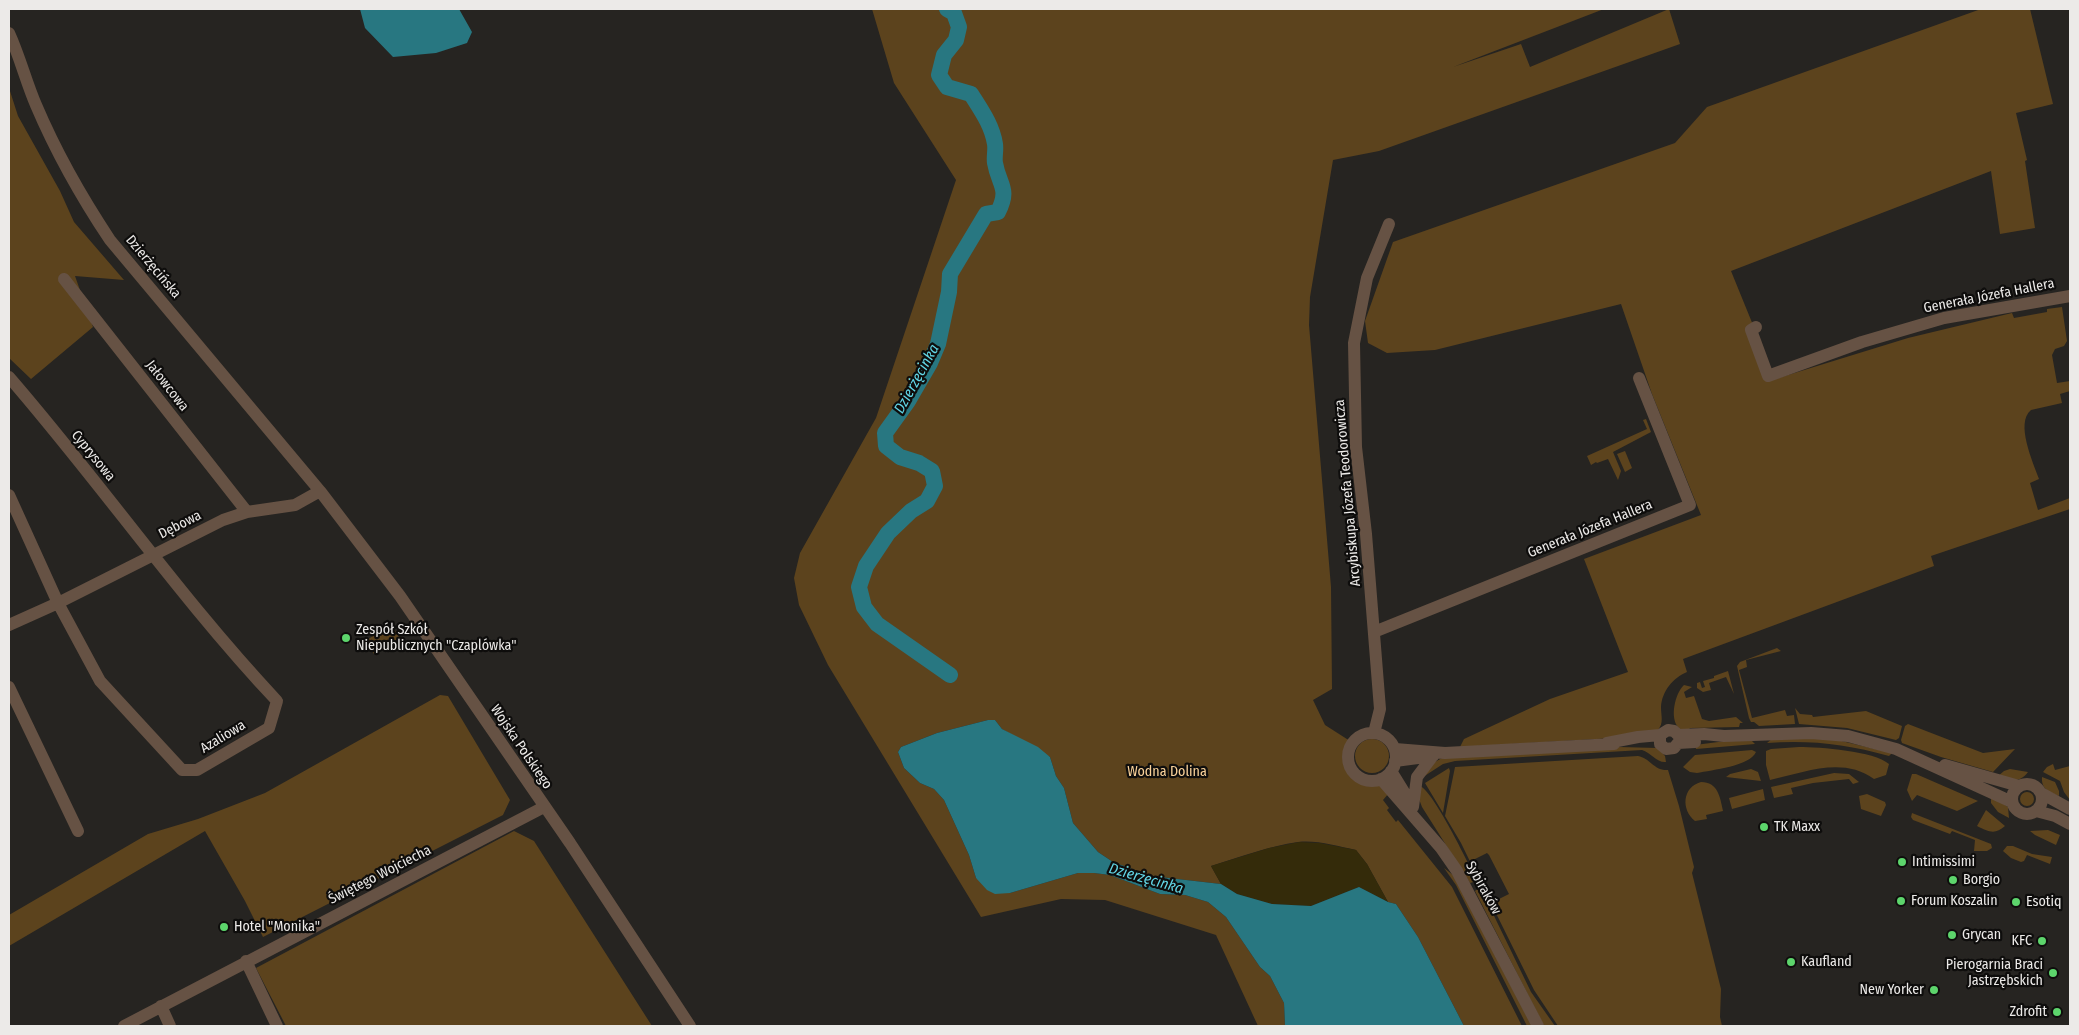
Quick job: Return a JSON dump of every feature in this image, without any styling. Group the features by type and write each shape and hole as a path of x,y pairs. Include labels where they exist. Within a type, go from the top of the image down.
{"street":[{"name":"Dzierżęcińska","path":"9,34 36,105 60,154 88,207 110,240 320,491"},
{"name":"Arcybiskupa Józefa Teodorowicza","path":"1374,733 1380,709 1366,534 1356,447 1354,343 1367,278 1389,224"},
{"name":"Jałowcowa","path":"64,278 247,512"},
{"name":"Generała Józefa Hallera","path":"1756,327 1751,330 1768,376 1862,342 1944,318 2070,296"},
{"name":"Cyprysowa","path":"9,377 154,554"},
{"name":"Generała Józefa Hallera","path":"1374,632 1690,505 1639,378"},
{"name":"Dębowa","path":"9,625 223,520 247,512 294,505 320,491"},
{"name":"Wojska Polskiego","path":"320,491 400,596 544,806 690,1026"},
{"path":"9,495 58,602"},
{"name":"Azaliowa","path":"58,602 100,680 182,770 197,770 268,728 277,701 204,620 154,554"},
{"path":"9,687 78,831"},
{"path":"1441,848 1413,807 1390,765 1384,736 1374,733 1358,738 1350,747 1348,758 1352,769 1360,777 1370,780 1390,765 1445,753 1607,743 1638,745 1660,740 1668,730 1674,731 1678,739 1704,734 1724,736 1790,733 1830,734 1874,742 1914,756 2019,786 2033,785 2041,793 2070,810"},
{"path":"1390,765 1445,753"},
{"path":"1914,756 2012,802"},
{"path":"1413,807 1417,777 1432,757"},
{"name":"Sybiraków","path":"1390,765 1471,895 1538,1026"},
{"path":"2019,786 2012,794 2012,802 2017,810 2023,814 2036,811 2055,816 2070,824"},
{"path":"2036,811 2042,800 2041,793"},
{"name":"Świętego Wojciecha","path":"124,1026 544,806"},
{"path":"246,961 277,1026"},
{"path":"161,1006 170,1026"}],"green space":[{"name":"Wodna Dolina","path":"872,9 1604,9 1453,67 1521,44 1530,67 1669,9 1680,44 1379,151 1333,160 1310,297 1309,325 1331,587 1332,689 1313,700 1325,725 1350,741 1345,758 1351,774 1365,783 1381,786 1389,793 1383,800 1389,808 1387,810 1396,822 1398,820 1452,887 1522,1026 1464,1026 1418,937 1396,904 1388,902 1367,864 1356,850 1312,842 1298,842 1276,846 1211,866 1221,884 1151,876 1113,862 1098,852 1073,823 1064,788 1056,776 1050,757 1002,729 995,720 988,720 937,733 901,747 898,752 904,768 920,783 934,789 944,800 969,855 976,878 1010,893 1078,873 1094,873 1110,875 1160,894 1185,895 1208,902 1226,917 1260,967 1270,976 1284,1003 1285,1026 1258,1026 1216,935 1105,900 1061,899 981,917 828,665 799,605 794,578 800,553 876,418 956,180 894,83"},
{"path":"1981,9 2030,9 2053,104 2016,113 2027,160 2025,161 2035,228 2000,234 1991,171 1731,271 1775,379 1908,338 2012,313 2014,318 2047,312 2047,309 2062,307 2067,341 2064,346 2055,349 2052,355 2057,383 2070,381 2070,391 2060,394 2062,403 2031,410 2027,416 2025,433 2039,479 2030,483 2038,510 2070,498 2070,509 1931,556 1934,566 1683,659 1687,672 1673,681 1666,690 1661,707 1662,722 1658,730 1614,738 1460,747 1464,739 1550,699 1628,672 1584,559 1701,515 1652,394 1621,304 1435,350 1387,353 1368,343 1365,321 1393,242 1675,143 1707,107"},
{"path":"9,88 18,116 60,191 74,222 124,280 75,276 93,327 31,379 9,358"},
{"path":"1646,419 1651,432 1613,452 1621,471 1618,480 1608,459 1591,465 1587,456 1647,429 1643,420"},
{"path":"1625,451 1632,468 1625,472 1617,454"},
{"path":"391,625 400,638 374,654 365,641"},
{"path":"1777,648 1781,651 1746,660 1747,667 1739,670 1752,718 1785,710 1787,716 1794,715 1795,724 1759,726 1751,722 1749,718 1737,666 1740,662"},
{"path":"1728,671 1734,694 1726,677 1709,683 1711,690 1703,692 1697,688 1697,683 1700,682 1702,688 1705,687 1703,681"},
{"path":"1684,685 1692,687 1684,692 1686,698 1694,696 1702,719 1709,721 1736,717 1743,723 1740,723 1739,727 1690,728 1687,732 1680,729 1674,719 1674,706 1678,694"},
{"path":"440,695 448,696 510,800 503,815 263,937 205,831 9,946 9,915 148,834 198,819 265,793"},
{"path":"1795,708 1800,714 1812,715 1813,717 1866,711 1902,726 1899,738 1896,740 1847,728 1799,724"},
{"path":"1908,724 1983,753 2015,749 1993,772 1902,743 1901,740 1905,726"},
{"path":"1773,738 1833,739 1892,753 1889,756 1858,748 1814,743 1767,743"},
{"path":"1372,739 1379,740 1384,744 1388,749 1388,763 1384,768 1379,772 1372,773 1365,772 1360,768 1356,763 1355,756 1356,749 1360,744 1365,740"},
{"path":"1726,741 1752,741 1755,744 1696,749 1695,745"},
{"path":"1619,747 1658,748 1665,756 1666,762 1660,761 1642,750 1455,761 1443,764 1423,777 1433,763 1442,758"},
{"path":"1799,747 1859,753 1872,756 1889,764 1886,775 1874,779 1862,772 1836,767 1823,768 1770,780 1766,765 1766,751"},
{"path":"1752,750 1756,752 1752,757 1730,767 1697,773 1690,772 1683,767 1695,755"},
{"path":"1638,756 1646,759 1659,769 1668,770 1694,867 1692,873 1721,989 1720,1017 1722,1026 1558,1026 1534,990 1482,885 1485,884 1493,902 1509,894 1489,855 1487,853 1473,860 1482,878 1479,880 1445,816 1455,767"},
{"path":"2053,764 2055,770 2070,766 2070,800 2064,792 2060,781 2043,772"},
{"path":"1449,768 1450,771 1443,813 1425,783"},
{"path":"1751,769 1758,772 1761,781 1726,777 1730,774"},
{"path":"2010,769 2028,772 2018,780 1997,777"},
{"path":"1834,773 1849,774 1859,782 1853,784 1849,779 1813,783 1791,788 1793,794 1774,798 1771,787"},
{"path":"1912,774 1916,774 1978,801 1957,811 1917,795 1912,801 1907,790"},
{"path":"2042,777 2055,782 2059,796 2044,787"},
{"path":"1701,782 1715,787 1723,811 1706,815 1707,819 1695,821 1687,811 1686,799 1690,789"},
{"path":"1418,785 1424,789 1441,812 1477,881 1470,883 1422,807 1419,799"},
{"path":"1763,789 1765,800 1732,809 1729,798"},
{"path":"2024,792 2030,792 2034,799 2030,806 2024,806 2020,802 2020,796"},
{"path":"1867,794 1885,802 1886,805 1881,816 1861,809 1859,796"},
{"path":"1991,795 2008,807 2009,818 1998,812 1991,803"},
{"path":"1986,810 2005,826 1998,831 1992,832 1977,826"},
{"path":"1912,813 1991,844 1992,848 1987,851 1974,851 1975,840 1952,831 1950,834 1913,820 1911,817"},
{"path":"2048,830 2060,835 2056,845 2030,831"},
{"path":"514,831 534,841 652,1026 286,1026 256,968"},
{"path":"2007,846 2013,846 2032,854 2052,857 2050,864 2027,855 2024,861 2021,862 2011,858 2003,851"},
{"path":"1444,868 1453,875 1532,1026 1527,1026 1456,885"},
{"path":"1480,887 1531,992 1555,1026 1544,1026 1475,891"}],"sand":[{"path":"1299,842 1320,843 1356,850 1367,864 1388,902 1359,887 1311,906 1272,904 1237,894 1221,884 1211,866 1269,848"}],"water":[{"path":"360,9 459,9 472,32 467,43 436,53 393,57 365,28"},
{"path":"988,720 995,720 1002,729 1038,747 1050,757 1056,776 1064,788 1073,823 1098,852 1113,862 1151,876 1221,884 1237,894 1272,904 1311,906 1359,887 1388,902 1396,904 1418,937 1464,1026 1285,1026 1284,1003 1270,976 1260,967 1226,917 1208,902 1185,895 1160,894 1110,875 1094,873 1078,873 1010,893 995,894 987,890 976,878 969,855 944,800 934,789 920,783 904,768 898,752 901,747 937,733"}],"waterway":[{"name":"Dzierżęcinka","path":"947,9 954,13 959,27 956,40 944,55 939,75 947,87 971,94 986,118 994,137 995,163 1003,197 998,212 986,214 950,274 949,292 938,344 930,363 908,401 885,433 886,446 900,457 919,463 932,471 935,486 927,501 911,511 888,533 866,566 859,587 864,607 877,624 950,675"}],"place":[{"name":"Zespół Szkół Niepublicznych \"Czaplówka\"","path":"346,638"},
{"name":"TK Maxx","path":"1764,827"},
{"name":"Intimissimi","path":"1902,862"},
{"name":"Borgio","path":"1953,880"},
{"name":"Forum Koszalin","path":"1901,901"},
{"name":"Esotiq","path":"2016,902"},
{"name":"Hotel \"Monika\"","path":"224,927"},
{"name":"Grycan","path":"1952,935"},
{"name":"KFC","path":"2042,941"},
{"name":"Kaufland","path":"1791,962"},
{"name":"Pierogarnia Braci Jastrzębskich","path":"2053,973"},
{"name":"New Yorker","path":"1934,990"},
{"name":"Zdrofit","path":"2057,1012"}]}
